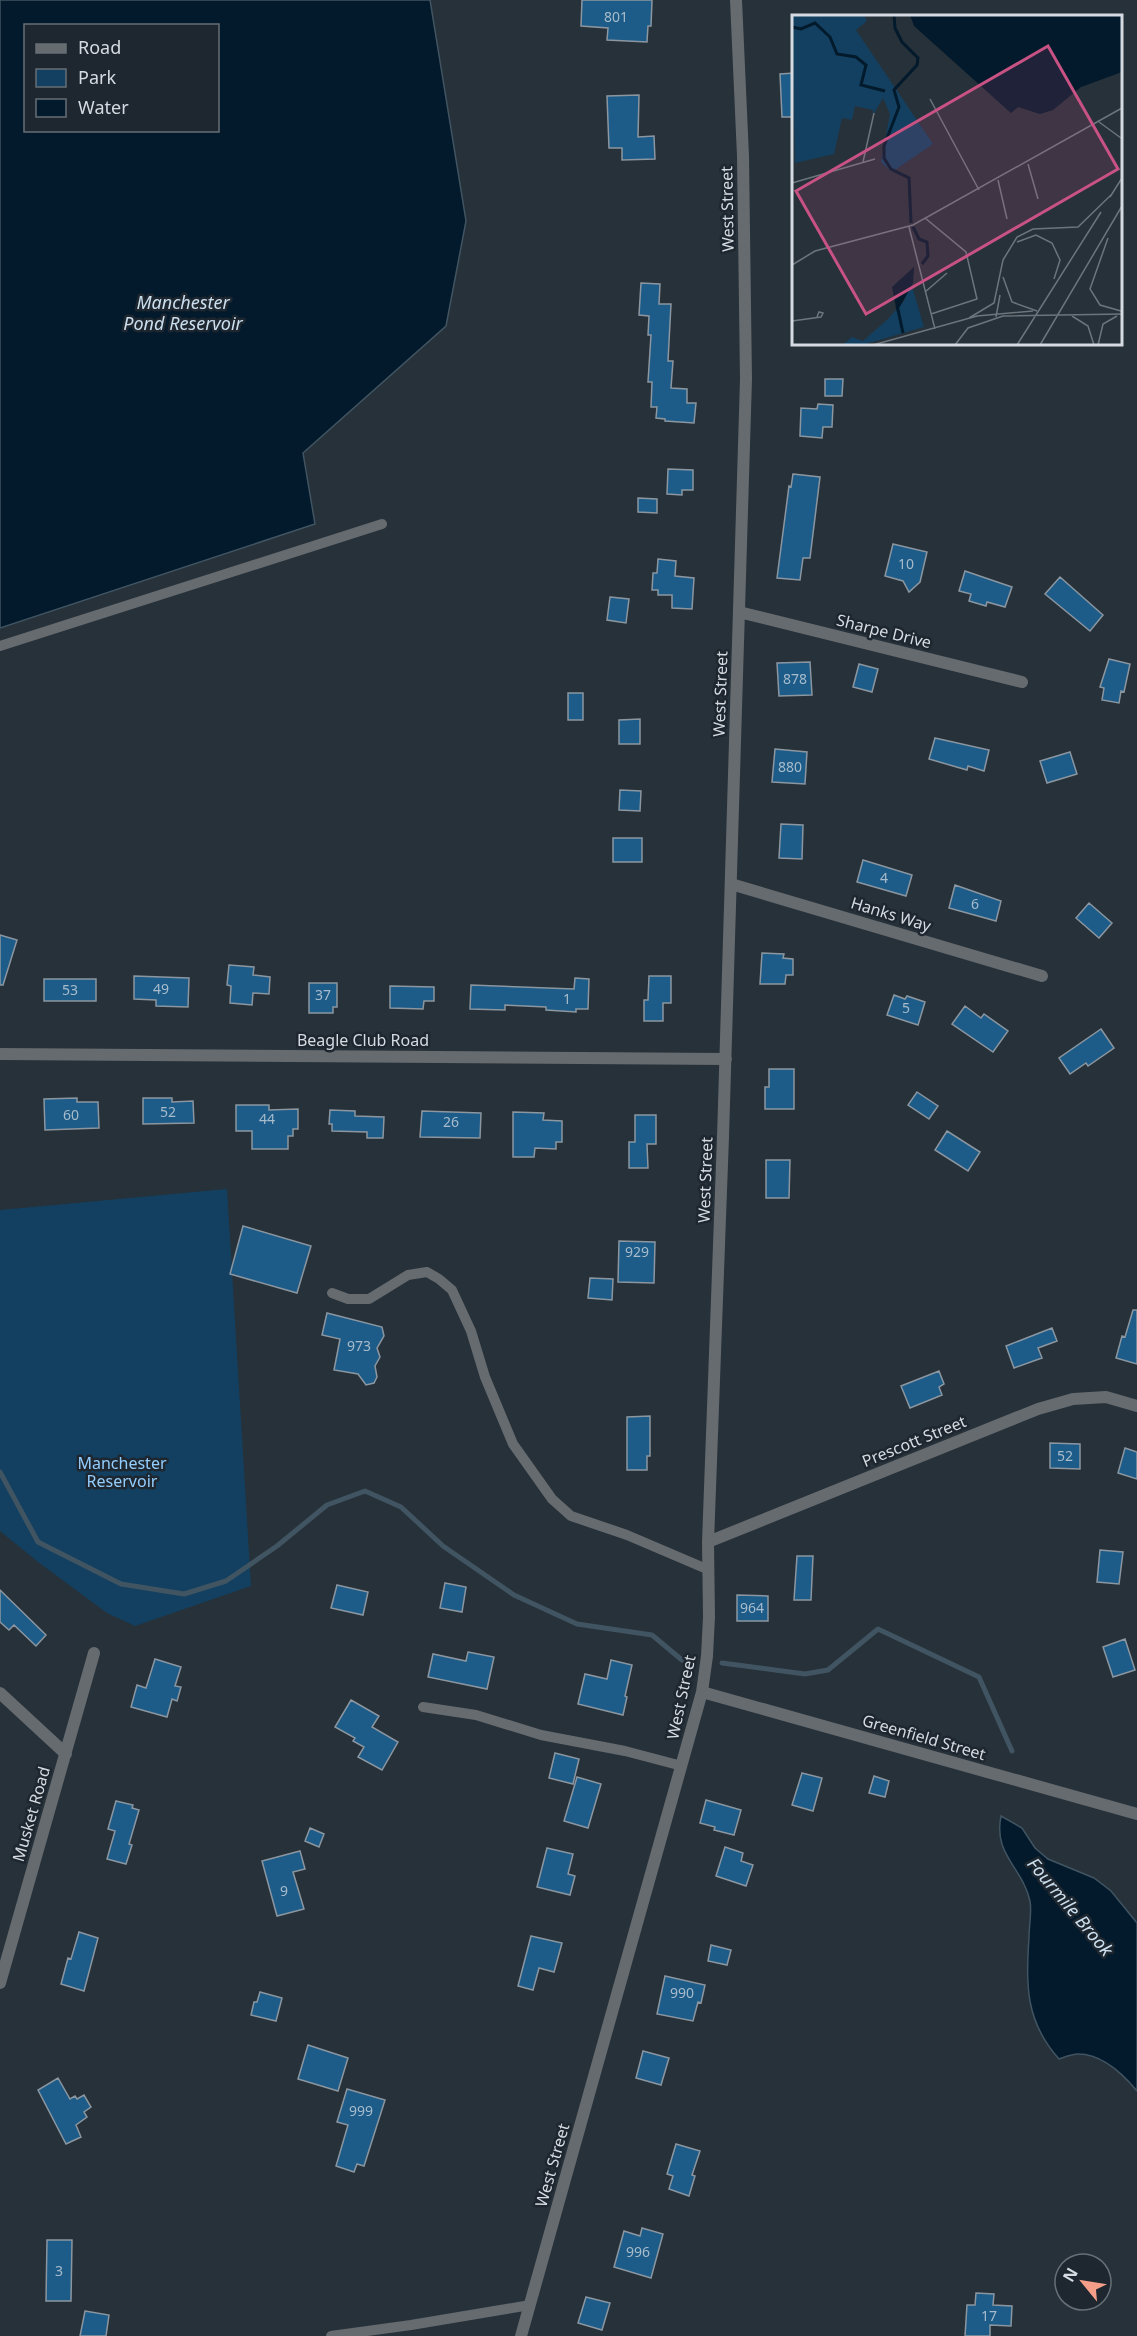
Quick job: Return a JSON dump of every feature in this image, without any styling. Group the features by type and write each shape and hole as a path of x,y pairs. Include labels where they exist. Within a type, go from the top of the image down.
{"street":[{"name":"West Street","path":"521,2336 682,1766 702,1692 707,1656 708,1542 726,1059 746,379 743,156 736,0"},
{"name":"Sharpe Drive","path":"739,612 1022,682"},
{"name":"Hanks Way","path":"731,884 1042,976"},
{"name":"Beagle Club Road","path":"0,1054 726,1059"},
{"name":"Prescott Street","path":"708,1542 1038,1409 1073,1399 1106,1397 1137,1406"},
{"name":"Musket Road","path":"0,1983 94,1653"},
{"name":"Greenfield Street","path":"702,1692 1137,1814"},
{"path":"0,1693 66,1754"}],"lane":[{"path":"0,646 382,524"},
{"path":"332,1293 348,1299 369,1299 408,1275 427,1272 439,1279 452,1290 471,1330 485,1377 513,1444 552,1499 571,1516 627,1535 708,1570"},
{"path":"423,1707 476,1715 541,1735 625,1751 682,1766"},
{"path":"331,2336 411,2325 530,2304"}],"green space":[{"name":"Manchester Reservoir","path":"227,1189 251,1586 135,1626 107,1613 0,1531 0,1210"}],"water":[{"name":"Manchester Pond Reservoir","path":"0,0 430,0 466,221 446,326 303,453 315,524 0,628"},
{"path":"1001,1816 1022,1828 1035,1848 1048,1859 1094,1878 1111,1891 1137,1923 1137,2091 1119,2072 1095,2057 1078,2054 1059,2059 1040,2031 1030,2002 1028,1987 1030,1901 1021,1878 1001,1841"}],"building":[{"path":"582,0 652,0 651,26 648,26 647,42 607,40 608,28 581,26"},
{"path":"792,73 792,117 782,117 780,74"},
{"path":"639,95 638,137 654,136 655,159 622,160 622,148 609,148 607,96"},
{"path":"641,283 660,284 659,304 671,304 668,361 673,361 671,388 687,389 687,403 696,403 694,423 665,421 665,419 656,418 657,407 651,407 652,382 648,382 651,335 648,335 649,316 639,315"},
{"path":"825,379 843,379 842,396 825,396"},
{"path":"818,404 833,405 832,427 823,427 822,438 800,436 801,408 817,409"},
{"path":"668,469 693,470 693,490 682,490 682,495 667,494"},
{"path":"793,474 820,477 810,558 803,558 800,580 777,578 789,486 791,487"},
{"path":"638,498 657,499 657,513 638,512"},
{"path":"893,544 927,552 920,582 909,592 903,581 885,576"},
{"path":"658,559 676,561 675,576 694,578 692,609 672,608 672,595 658,595 658,590 652,590 653,573 657,573"},
{"path":"965,571 1012,587 1005,607 987,602 986,606 969,601 971,594 959,591"},
{"path":"1060,577 1103,615 1090,631 1045,594"},
{"path":"610,597 629,599 626,623 607,620"},
{"path":"1109,659 1130,664 1124,692 1121,691 1119,703 1102,700 1104,688 1100,687"},
{"path":"810,662 812,695 779,696 777,663"},
{"path":"859,664 878,669 872,692 853,687"},
{"path":"568,693 583,693 583,720 568,720"},
{"path":"640,719 640,744 619,744 619,720"},
{"path":"935,738 989,750 984,771 968,766 967,770 929,759"},
{"path":"775,749 807,752 805,784 772,782"},
{"path":"1070,752 1077,774 1047,783 1040,761"},
{"path":"620,790 641,791 640,811 619,810"},
{"path":"781,824 803,825 802,859 779,858"},
{"path":"613,838 642,838 642,862 613,862"},
{"path":"863,860 912,875 906,896 857,882"},
{"path":"955,885 1001,901 996,921 949,908"},
{"path":"1089,903 1112,923 1099,938 1076,918"},
{"path":"0,935 17,940 3,985 0,985"},
{"path":"762,953 784,954 783,958 793,959 793,975 786,975 785,984 760,984"},
{"path":"229,965 254,967 253,975 270,977 269,994 253,993 252,1005 230,1003 231,986 227,985"},
{"path":"134,976 189,978 188,1007 156,1006 156,1000 134,999"},
{"path":"649,976 671,976 671,1003 663,1003 663,1021 644,1021 644,1000 648,1000"},
{"path":"575,978 589,979 588,1009 576,1009 576,1012 546,1010 546,1007 505,1005 505,1010 470,1009 471,985 574,989"},
{"path":"44,979 96,979 96,1001 44,1001"},
{"path":"309,983 337,983 337,1007 333,1007 333,1013 309,1013"},
{"path":"390,986 434,987 434,1001 424,1001 423,1009 390,1008"},
{"path":"894,995 905,999 907,996 925,1002 918,1025 887,1015"},
{"path":"965,1006 981,1018 984,1014 1008,1031 993,1052 952,1024"},
{"path":"1101,1029 1114,1048 1088,1066 1086,1063 1070,1074 1059,1058"},
{"path":"769,1069 794,1069 794,1109 765,1109 765,1087 769,1087"},
{"path":"917,1092 938,1106 929,1119 908,1105"},
{"path":"77,1098 77,1102 98,1102 99,1128 45,1130 44,1099"},
{"path":"143,1098 172,1098 172,1102 193,1101 194,1123 143,1124"},
{"path":"236,1105 269,1105 269,1110 298,1109 298,1129 293,1129 293,1136 288,1136 288,1149 252,1149 252,1131 236,1131"},
{"path":"330,1110 355,1111 355,1116 384,1117 383,1138 367,1138 367,1132 332,1131 332,1124 329,1124"},
{"path":"422,1111 481,1113 480,1138 420,1137"},
{"path":"513,1112 544,1113 543,1120 562,1121 562,1142 556,1142 556,1149 535,1148 534,1157 513,1157"},
{"path":"635,1115 656,1115 656,1144 647,1144 648,1168 629,1168 629,1142 635,1142"},
{"path":"947,1131 980,1152 968,1171 935,1150"},
{"path":"766,1160 790,1160 789,1198 766,1198"},
{"path":"243,1226 311,1246 297,1293 230,1274"},
{"path":"619,1241 655,1242 654,1283 618,1282"},
{"path":"590,1278 613,1279 612,1300 588,1298"},
{"path":"1133,1310 1137,1310 1137,1364 1116,1358"},
{"path":"327,1313 382,1327 384,1336 377,1348 380,1357 375,1366 377,1377 374,1383 366,1385 358,1374 334,1370 340,1339 322,1335"},
{"path":"1052,1328 1057,1341 1038,1348 1042,1358 1014,1368 1006,1346"},
{"path":"939,1371 944,1384 939,1387 942,1395 910,1408 901,1386"},
{"path":"650,1416 650,1456 647,1456 647,1470 627,1470 627,1417"},
{"path":"1050,1443 1080,1444 1080,1469 1050,1468"},
{"path":"1125,1448 1137,1452 1137,1479 1118,1473"},
{"path":"1100,1550 1123,1552 1119,1584 1097,1582"},
{"path":"797,1556 813,1556 811,1600 794,1600"},
{"path":"445,1583 466,1587 462,1612 440,1608"},
{"path":"337,1585 368,1592 363,1615 331,1608"},
{"path":"0,1590 46,1635 36,1646 14,1625 9,1630 0,1622"},
{"path":"737,1595 768,1596 768,1621 737,1621"},
{"path":"1125,1639 1135,1670 1113,1677 1103,1647"},
{"path":"468,1652 494,1657 487,1689 428,1677 433,1654 466,1661"},
{"path":"155,1659 181,1667 175,1686 181,1687 177,1701 172,1699 167,1717 131,1707 137,1685 146,1688"},
{"path":"611,1660 632,1665 623,1715 578,1704 585,1674 607,1679"},
{"path":"351,1700 379,1716 372,1727 398,1742 382,1770 358,1757 364,1747 353,1741 355,1738 335,1727"},
{"path":"555,1753 579,1759 573,1784 549,1778"},
{"path":"802,1773 822,1778 813,1811 792,1805"},
{"path":"874,1776 889,1781 885,1797 869,1793"},
{"path":"577,1777 601,1784 588,1828 564,1821"},
{"path":"706,1800 741,1810 734,1835 714,1830 715,1827 700,1823"},
{"path":"116,1801 133,1805 132,1808 139,1810 126,1864 107,1859 115,1831 108,1829"},
{"path":"310,1828 324,1834 319,1847 305,1841"},
{"path":"725,1847 743,1853 741,1861 753,1865 746,1886 716,1876"},
{"path":"547,1848 573,1854 568,1874 575,1876 570,1895 537,1887"},
{"path":"300,1851 305,1869 293,1872 304,1909 277,1916 262,1861"},
{"path":"79,1932 98,1938 84,1991 61,1984 68,1958 71,1959"},
{"path":"531,1936 562,1943 554,1972 539,1968 533,1990 518,1986"},
{"path":"711,1945 731,1950 727,1965 708,1961"},
{"path":"665,1976 705,1985 701,2003 698,2002 693,2021 657,2014"},
{"path":"260,1992 282,1998 276,2021 251,2015 254,2002 257,2002"},
{"path":"308,2045 348,2058 338,2091 298,2079"},
{"path":"643,2051 669,2058 661,2085 636,2078"},
{"path":"58,2078 70,2099 75,2096 77,2099 84,2095 91,2107 84,2112 87,2117 76,2125 81,2137 66,2144 38,2090"},
{"path":"347,2089 385,2100 364,2166 357,2164 354,2172 336,2166 348,2125 337,2122"},
{"path":"676,2144 700,2151 692,2175 695,2176 689,2196 669,2189 673,2176 667,2174"},
{"path":"642,2228 663,2234 651,2278 614,2267 624,2231 640,2236"},
{"path":"47,2240 72,2240 71,2301 46,2301"},
{"path":"976,2293 994,2294 993,2305 1012,2306 1011,2326 990,2325 990,2336 965,2336 967,2305 975,2305"},
{"path":"586,2297 610,2303 602,2330 578,2323"},
{"path":"85,2311 109,2315 106,2336 80,2336"}],"waterway":[{"name":"Fourmile Brook","path":"0,1472 38,1542 121,1584 184,1594 226,1581 277,1546 327,1505 365,1491 401,1507 443,1546 514,1595 577,1624 652,1635 682,1660"},
{"name":"Fourmile Brook","path":"722,1663 805,1674 828,1670 878,1629 979,1677 1012,1751"}]}
